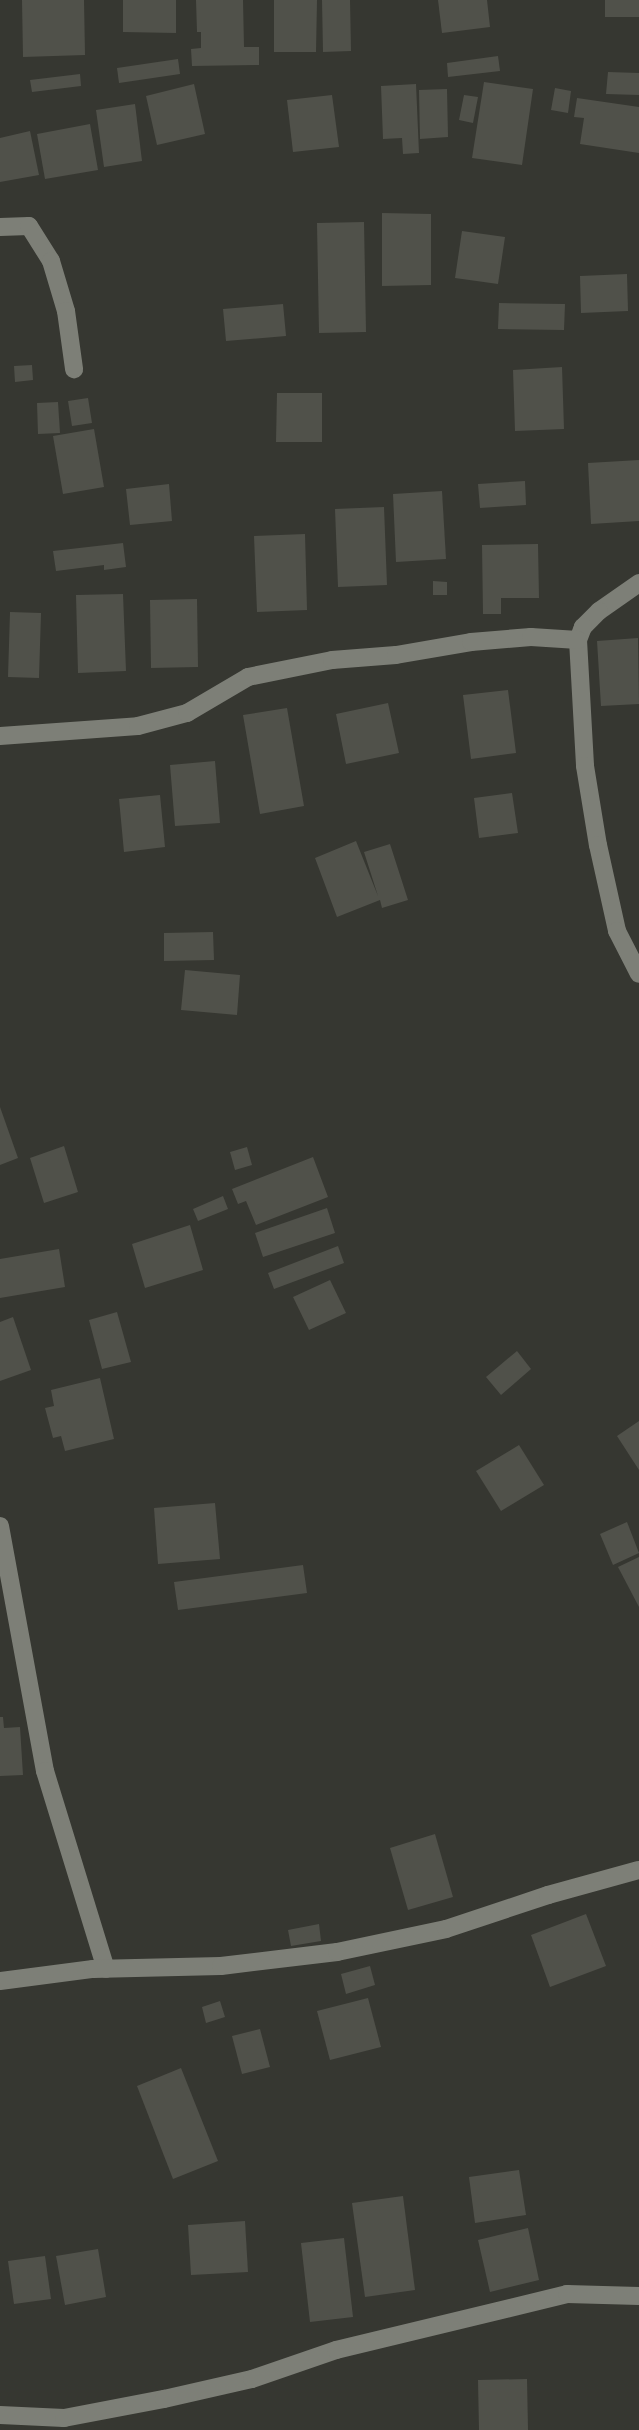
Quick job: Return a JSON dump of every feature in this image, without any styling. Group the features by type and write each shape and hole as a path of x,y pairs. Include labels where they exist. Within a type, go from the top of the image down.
{"street":[{"path":"0,228 29,226 51,261 66,311 74,369"},
{"path":"639,583 599,611 583,627 578,640 585,766 598,845 617,930 639,974"},
{"path":"0,736 138,726 187,713 248,677 332,660 396,655 471,642 531,637 578,640"},
{"path":"0,1526 45,1771 106,1969"},
{"path":"0,1981 106,1969 221,1966 337,1952 446,1929 639,1870"},
{"path":"0,2416 64,2418 164,2399 252,2379 348,2347 567,2294 639,2296"}],"building":[{"path":"22,0 84,0 85,55 23,57"},
{"path":"123,0 176,0 176,33 123,32"},
{"path":"196,0 243,0 244,47 259,47 259,65 192,66 191,49 201,48 201,32 197,32"},
{"path":"274,0 317,0 316,52 274,52"},
{"path":"322,0 350,0 351,51 323,52"},
{"path":"438,0 487,0 490,27 442,33"},
{"path":"605,0 639,0 639,17 605,17"},
{"path":"498,56 500,71 448,77 447,63"},
{"path":"178,59 180,74 119,83 117,68"},
{"path":"608,72 639,73 639,95 606,94"},
{"path":"80,74 81,86 32,92 30,80"},
{"path":"484,82 533,89 522,165 472,158"},
{"path":"194,84 205,134 157,145 146,96"},
{"path":"416,84 419,153 403,154 402,138 383,139 381,86"},
{"path":"555,88 571,91 568,113 551,110"},
{"path":"447,89 448,137 420,139 419,90"},
{"path":"332,95 339,147 293,152 287,100"},
{"path":"464,95 478,97 473,123 459,120"},
{"path":"577,98 639,107 639,153 580,144 584,118 574,117"},
{"path":"135,104 142,161 104,167 96,110"},
{"path":"90,124 98,170 45,179 37,134"},
{"path":"30,131 39,175 0,182 0,138"},
{"path":"382,213 431,214 431,285 382,286"},
{"path":"364,222 366,332 319,333 317,223"},
{"path":"462,231 505,237 498,284 455,278"},
{"path":"627,274 628,311 581,313 580,276"},
{"path":"499,303 565,304 564,330 498,329"},
{"path":"283,304 286,336 226,341 223,309"},
{"path":"32,365 33,380 15,382 14,366"},
{"path":"562,367 564,429 515,431 513,370"},
{"path":"277,393 322,393 322,442 276,442"},
{"path":"88,398 92,423 72,426 68,401"},
{"path":"58,402 60,433 38,434 37,403"},
{"path":"94,429 104,487 63,494 53,436"},
{"path":"639,460 639,521 591,524 588,463"},
{"path":"525,481 526,505 480,508 478,484"},
{"path":"169,484 172,521 130,525 126,489"},
{"path":"442,491 446,559 396,562 393,494"},
{"path":"384,507 387,585 338,587 335,509"},
{"path":"305,534 307,610 257,612 254,536"},
{"path":"123,543 126,567 104,570 104,565 56,571 53,551"},
{"path":"538,544 539,598 501,598 501,614 483,614 482,545"},
{"path":"433,581 447,582 447,595 433,595"},
{"path":"123,594 126,671 78,673 76,595"},
{"path":"197,599 198,667 151,668 150,600"},
{"path":"10,612 41,613 39,678 8,677"},
{"path":"638,638 639,704 601,706 597,641"},
{"path":"508,690 516,753 471,759 463,695"},
{"path":"388,703 399,753 346,764 336,714"},
{"path":"287,708 304,806 260,814 243,715"},
{"path":"215,761 220,823 175,826 170,765"},
{"path":"512,793 518,833 479,838 474,798"},
{"path":"160,795 165,847 124,852 119,799"},
{"path":"356,841 378,896 364,852 390,844 408,900 382,908 380,900 337,917 315,858"},
{"path":"213,932 214,960 164,961 164,933"},
{"path":"185,970 240,975 237,1015 181,1010"},
{"path":"0,1107 18,1158 0,1165"},
{"path":"64,1146 78,1192 44,1203 30,1158"},
{"path":"247,1147 252,1165 235,1170 230,1152"},
{"path":"313,1157 328,1197 256,1225 246,1201 238,1204 232,1189"},
{"path":"223,1196 228,1209 198,1221 193,1209"},
{"path":"327,1208 335,1233 263,1257 255,1233"},
{"path":"190,1225 203,1270 145,1288 132,1244"},
{"path":"338,1246 344,1263 274,1289 268,1273"},
{"path":"59,1249 65,1287 0,1298 0,1259"},
{"path":"330,1280 346,1313 309,1330 293,1297"},
{"path":"117,1312 131,1362 102,1369 89,1320"},
{"path":"13,1317 31,1370 0,1381 0,1322"},
{"path":"517,1351 531,1369 501,1395 486,1377"},
{"path":"100,1378 114,1439 65,1451 61,1436 53,1438 45,1408 54,1406 51,1390"},
{"path":"639,1421 639,1470 617,1436"},
{"path":"519,1445 544,1485 501,1511 476,1471"},
{"path":"215,1503 220,1559 158,1564 154,1508"},
{"path":"627,1522 639,1553 613,1565 600,1534"},
{"path":"639,1557 639,1607 618,1567"},
{"path":"303,1565 307,1593 178,1610 174,1582"},
{"path":"0,1717 3,1717 4,1728 20,1727 23,1775 0,1776"},
{"path":"435,1834 453,1897 408,1910 390,1848"},
{"path":"586,1914 606,1966 550,1987 531,1935"},
{"path":"319,1924 321,1941 291,1946 288,1930"},
{"path":"370,1966 375,1985 346,1994 341,1974"},
{"path":"368,1998 381,2047 330,2060 317,2011"},
{"path":"220,2001 225,2017 206,2023 202,2007"},
{"path":"260,2029 270,2067 242,2074 232,2036"},
{"path":"181,2068 218,2161 173,2179 137,2086"},
{"path":"519,2170 526,2215 475,2223 469,2177"},
{"path":"403,2196 415,2290 365,2297 352,2203"},
{"path":"245,2221 248,2272 191,2275 188,2225"},
{"path":"528,2228 539,2280 490,2292 478,2240"},
{"path":"344,2238 353,2317 310,2322 301,2243"},
{"path":"98,2249 106,2297 65,2305 56,2256"},
{"path":"45,2256 51,2299 14,2304 8,2261"},
{"path":"527,2379 528,2430 479,2430 478,2380"}]}
